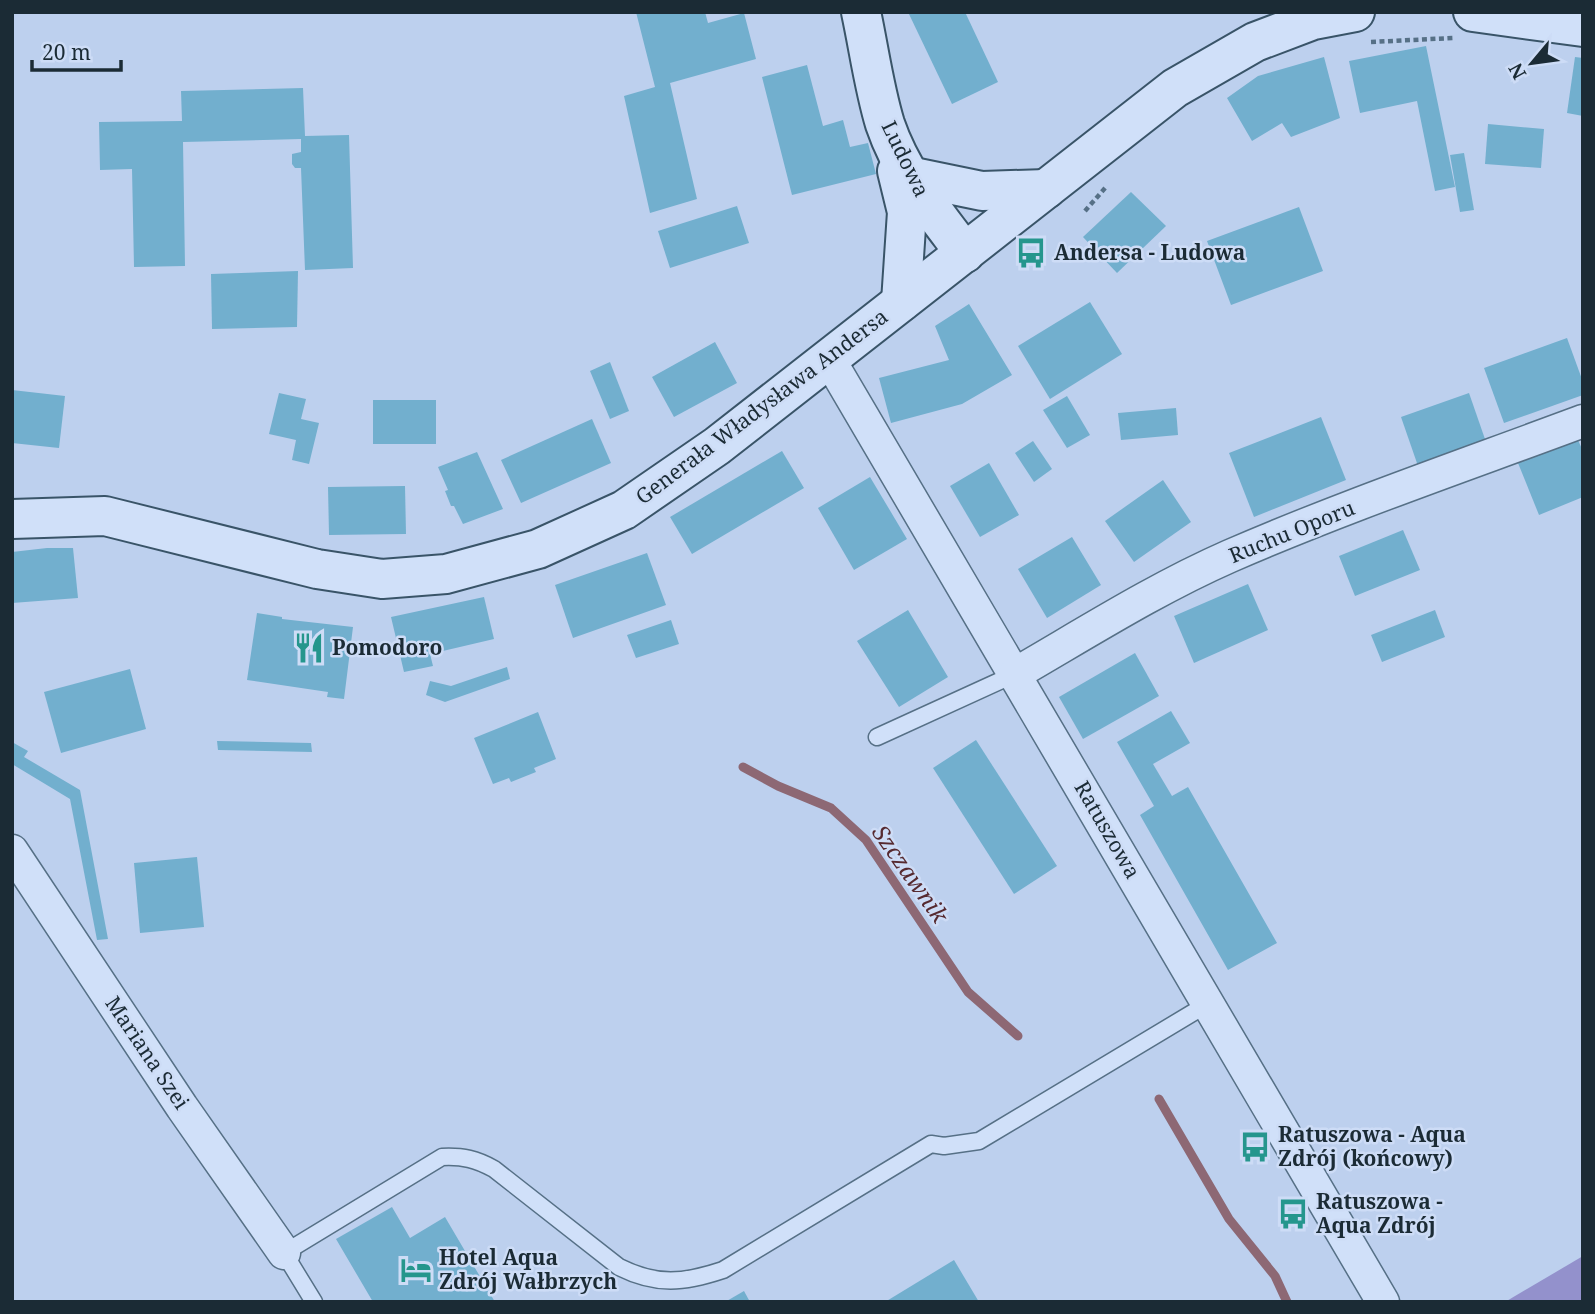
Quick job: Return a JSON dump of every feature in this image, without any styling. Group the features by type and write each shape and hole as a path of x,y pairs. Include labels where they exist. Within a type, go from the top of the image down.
{"street":[{"name":"Ludowa","path":"861,12 885,122 902,162 923,200 965,253"},
{"name":"Generała Władysława Andersa","path":"12,519 105,516 317,569 382,579 446,574 538,549 624,510 717,446 1175,88 1255,42 1313,20 1362,27"},
{"path":"1468,25 1583,27"},
{"path":"901,302 907,212 898,181 902,162 982,191 1046,189"},
{"name":"Ratuszowa","path":"830,359 1384,1302"},
{"name":"Ruchu Oporu","path":"1016,674 1153,594 1229,556 1583,421"},
{"name":"Mariana Szei","path":"12,851 182,1107 284,1253"}],"lane":[{"path":"877,737 1016,674"},
{"path":"314,1302 284,1253 442,1157 477,1159 494,1169 619,1267 639,1277 662,1281 694,1280 723,1270 931,1144 944,1146 979,1141 1209,1003"}],"path":[{"path":"1362,27 1468,25"},
{"path":"1085,211 1107,186"}],"shaded area":[{"path":"1583,1256 1583,1302 1505,1302"}],"building":[{"path":"636,12 705,12 708,23 744,13 756,59 670,83 697,199 650,213 624,96 655,87"},
{"path":"908,12 965,12 998,82 952,104"},
{"path":"1426,46 1455,187 1435,191 1417,101 1360,113 1349,61"},
{"path":"1324,57 1340,118 1291,137 1282,123 1252,141 1227,98 1258,76"},
{"path":"1575,57 1583,58 1583,116 1567,113"},
{"path":"807,65 823,126 843,120 850,147 868,143 876,174 792,195 762,77"},
{"path":"303,88 305,136 349,135 353,268 305,270 301,168 295,168 292,164 292,154 301,152 301,139 183,142 185,266 134,267 132,169 100,170 99,122 182,121 181,91"},
{"path":"1488,124 1544,129 1541,168 1485,164"},
{"path":"1464,153 1474,210 1460,212 1450,155"},
{"path":"1131,192 1166,226 1117,273 1083,237"},
{"path":"737,206 749,243 670,268 658,231"},
{"path":"1299,207 1323,271 1231,305 1207,241"},
{"path":"298,271 297,327 212,329 211,274"},
{"path":"1090,302 1122,354 1050,399 1018,346"},
{"path":"969,304 1012,375 962,404 891,423 879,378 949,360 935,326"},
{"path":"1567,338 1583,382 1583,395 1504,423 1484,368"},
{"path":"715,342 737,383 674,417 652,377"},
{"path":"610,362 629,411 610,419 590,371"},
{"path":"12,390 65,396 59,448 12,443"},
{"path":"279,393 306,399 301,419 319,423 309,464 292,460 296,440 269,434"},
{"path":"1469,393 1486,442 1418,466 1401,417"},
{"path":"1067,396 1090,435 1067,448 1043,410"},
{"path":"373,400 436,400 436,444 373,444"},
{"path":"1176,408 1178,435 1121,440 1118,413"},
{"path":"1321,417 1346,480 1254,517 1229,453"},
{"path":"592,419 611,463 521,503 501,460"},
{"path":"1577,438 1583,451 1583,497 1539,515 1518,463"},
{"path":"1033,441 1052,469 1034,482 1015,453"},
{"path":"782,451 804,488 692,554 670,517"},
{"path":"477,452 503,509 463,524 454,506 451,506 445,491 448,490 438,467"},
{"path":"989,463 1019,515 980,537 950,486"},
{"path":"870,477 907,539 854,570 818,508"},
{"path":"1163,480 1191,522 1134,562 1105,521"},
{"path":"405,486 406,534 329,535 328,487"},
{"path":"1403,530 1420,570 1355,596 1339,556"},
{"path":"1072,537 1101,585 1047,618 1018,569"},
{"path":"73,548 78,598 12,603 12,552"},
{"path":"647,553 666,605 573,638 555,585"},
{"path":"1248,584 1268,630 1194,663 1174,616"},
{"path":"484,597 494,639 430,654 433,666 404,672 391,617"},
{"path":"908,610 948,677 899,707 857,641"},
{"path":"1435,610 1445,637 1382,662 1371,635"},
{"path":"257,613 282,619 353,627 344,699 327,697 328,692 247,680"},
{"path":"671,620 679,644 636,658 627,635"},
{"path":"1135,653 1159,696 1083,739 1059,697"},
{"path":"507,667 510,679 445,702 426,695 430,681 451,686"},
{"path":"130,669 146,729 61,753 44,692"},
{"path":"1171,711 1190,743 1153,764 1172,796 1188,787 1277,943 1228,970 1140,815 1154,806 1117,742"},
{"path":"538,712 556,759 534,768 536,772 511,782 509,778 493,784 474,738"},
{"path":"976,740 1057,866 1014,894 933,768"},
{"path":"217,741 311,743 312,752 218,750"},
{"path":"12,742 28,751 24,757 80,790 108,939 97,940 70,799 12,764"},
{"path":"197,857 204,927 140,933 134,863"},
{"name":"Hotel Aqua Zdrój Wałbrzych","path":"392,1207 410,1238 445,1217 495,1302 373,1302 336,1239"},
{"path":"954,1260 979,1302 885,1302"},
{"path":"744,1291 750,1302 725,1302"}],"waterway":[{"name":"Szczawnik","path":"743,767 778,786 831,808 866,840 968,992 1018,1036"},
{"name":"Szczawnik","path":"1159,1099 1229,1219 1275,1276 1287,1302"}],"place":[{"name":"Andersa - Ludowa","path":"1031,253"},
{"name":"Pomodoro","path":"309,648"},
{"name":"Ratuszowa - Aqua Zdrój (końcowy)","path":"1255,1147"},
{"name":"Ratuszowa - Aqua Zdrój","path":"1293,1214"},
{"name":"Hotel Aqua Zdrój Wałbrzych","path":"416,1270"}]}
